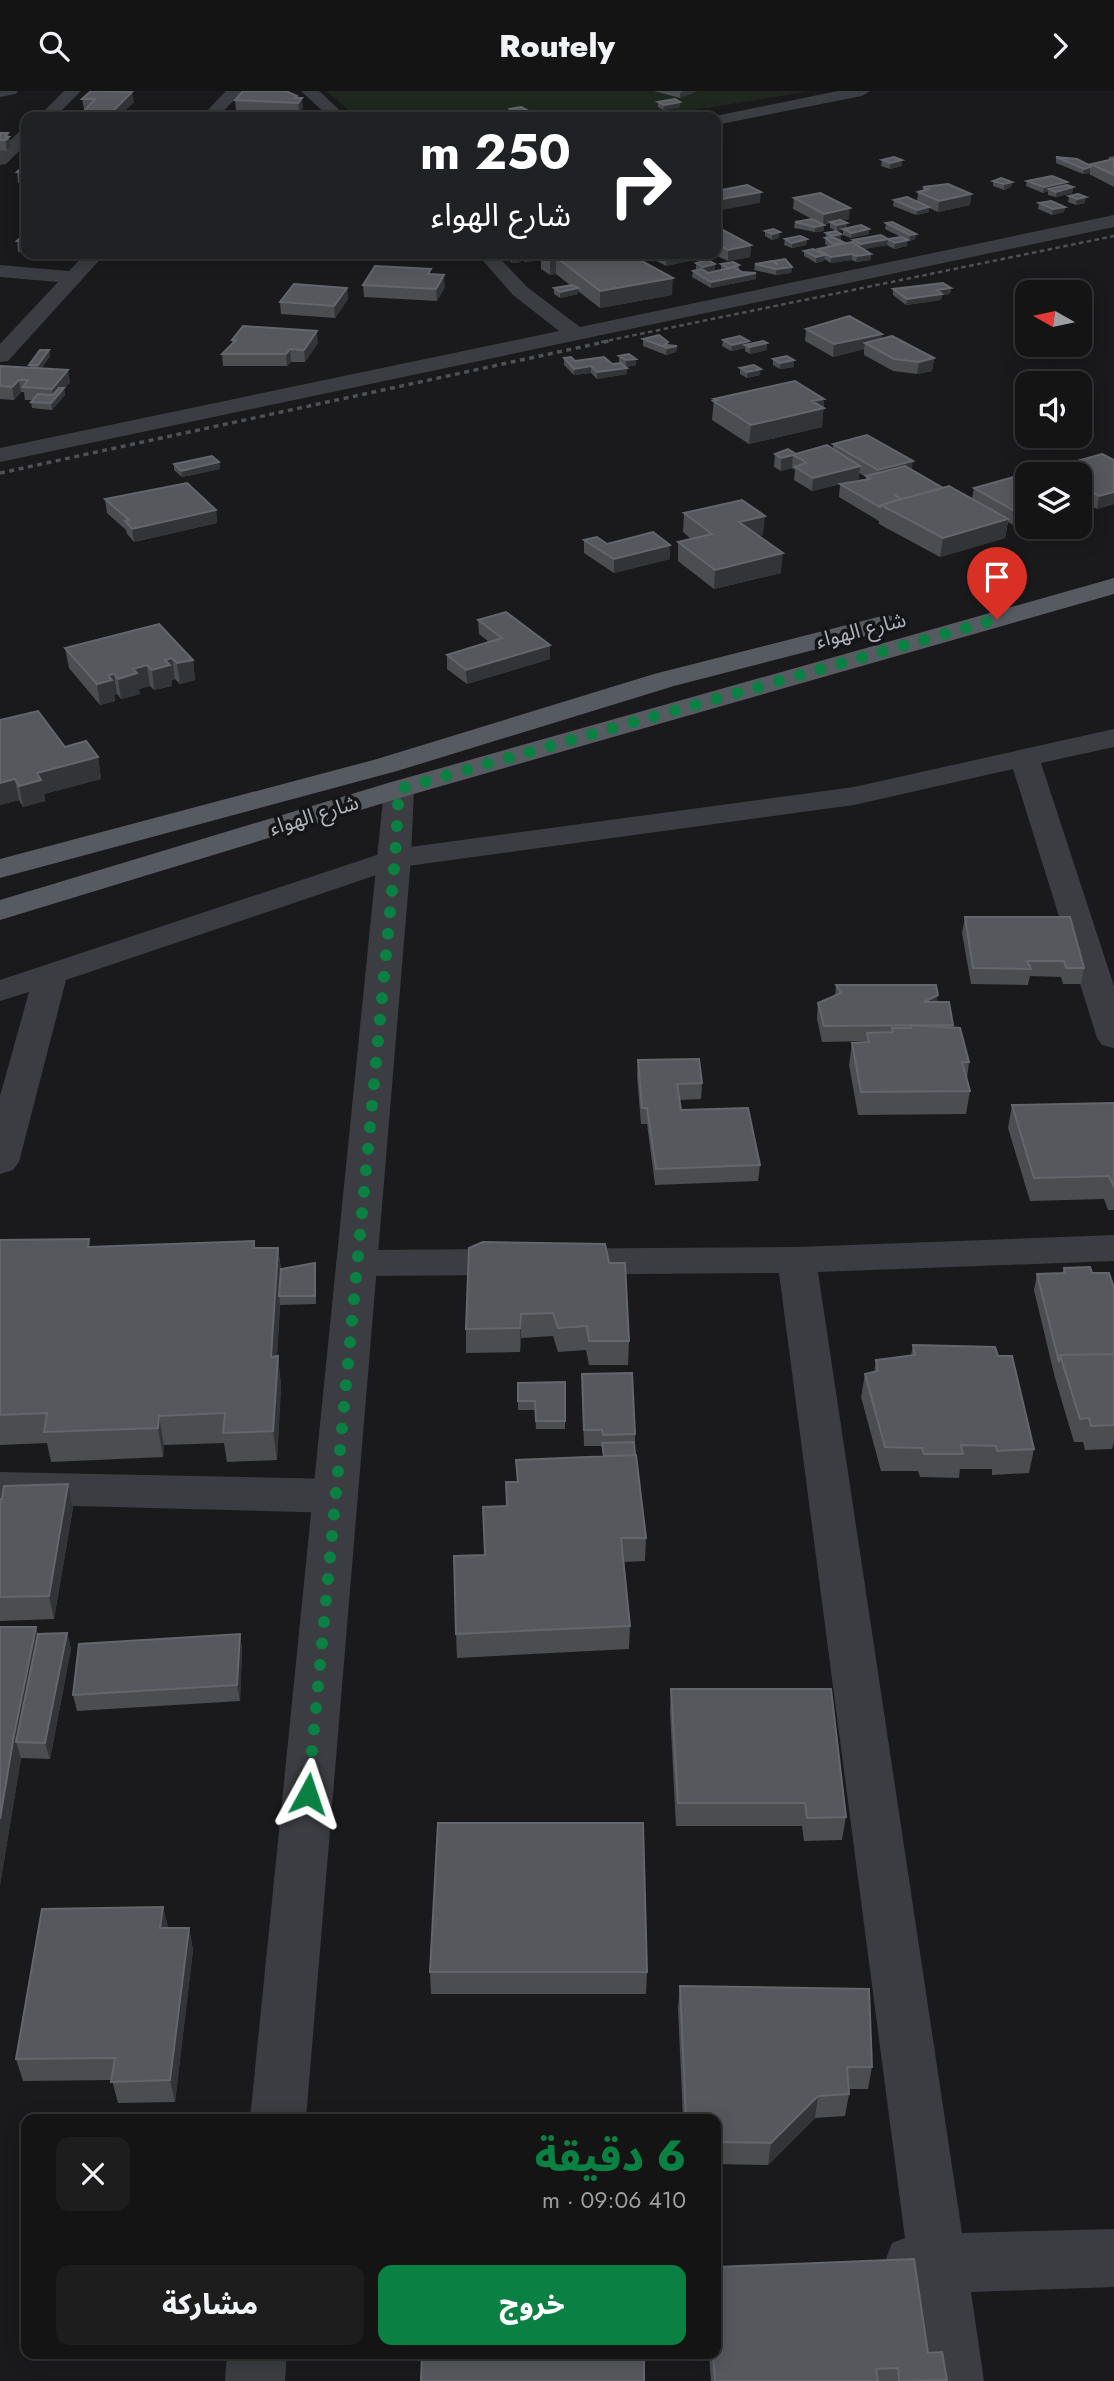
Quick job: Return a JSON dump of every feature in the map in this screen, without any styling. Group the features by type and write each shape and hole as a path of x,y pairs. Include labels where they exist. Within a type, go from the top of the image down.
{"main road":[{"name":"شارع الهواء","path":"0,869 387,765 664,680 955,605 1114,559"},
{"name":"شارع الهواء","path":"0,911 399,789 1114,586"}],"street":[{"path":"0,92 10,91"},
{"path":"51,112 74,91"},
{"path":"214,112 235,91"},
{"path":"309,91 333,112"},
{"path":"721,119 862,91"},
{"path":"0,160 21,140"},
{"path":"0,455 1114,221"},
{"path":"0,356 91,259"},
{"path":"490,259 520,291 577,335"},
{"path":"0,271 75,277"},
{"path":"0,992 395,858 854,796 1114,738"},
{"path":"1025,760 1114,1038"},
{"path":"278,2114 395,858 399,789"},
{"path":"0,1162 51,974"},
{"path":"358,1263 797,1260 1114,1248"},
{"path":"797,1260 954,2381"},
{"path":"0,1488 335,1496"},
{"path":"868,2266 1114,2258"},
{"path":"255,2381 257,2359"}],"shaded area":[{"path":"326,91 810,91 683,112 351,112"}],"building":[{"path":"91,91 132,92 112,112 84,111 95,99 82,99"},
{"path":"243,91 286,91 297,96 295,98 302,98 298,103 235,100"},
{"path":"675,99 680,102 664,105 658,102"},
{"path":"521,107 530,112 515,112 510,109"},
{"path":"0,133 8,133 5,137 9,137 0,140"},
{"path":"894,157 902,160 890,163 882,160"},
{"path":"1056,157 1077,159 1091,166 1084,169"},
{"path":"1114,159 1114,175 1091,164"},
{"path":"1052,176 1067,182 1044,187 1027,181"},
{"path":"1001,178 1012,182 1004,184 993,181"},
{"path":"948,184 971,194 939,201 918,192 929,189 923,187"},
{"path":"747,185 761,192 721,199 721,190"},
{"path":"1067,185 1073,187 1056,192 1049,189"},
{"path":"820,193 850,208 824,214 794,198"},
{"path":"1078,194 1086,197 1077,199 1069,196"},
{"path":"907,197 929,207 917,210 894,200"},
{"path":"1051,201 1065,207 1053,209 1039,203"},
{"path":"812,219 824,225 815,227 795,222"},
{"path":"840,220 847,223 837,225 830,222"},
{"path":"892,222 916,234 910,235 886,223"},
{"path":"861,225 869,229 852,233 843,229"},
{"path":"721,229 751,245 728,250 721,246"},
{"path":"773,229 780,232 772,234 765,231"},
{"path":"836,231 841,234 832,236 826,233"},
{"path":"881,235 888,239 861,244 853,240"},
{"path":"800,236 807,239 792,243 785,239"},
{"path":"832,237 843,242 833,244 825,238"},
{"path":"901,237 908,240 895,243 888,239"},
{"path":"852,242 871,254 831,257 818,249"},
{"path":"813,249 825,255 816,257 804,251"},
{"path":"559,259 638,259 673,278 600,291"},
{"path":"785,259 792,267 776,269 755,264 772,261 778,265 774,261"},
{"path":"708,260 715,264 703,267 696,263"},
{"path":"733,262 739,265 728,268 721,264"},
{"path":"375,266 431,269 428,274 444,275 436,289 363,285"},
{"path":"734,267 742,272 756,273 711,282 693,271 702,269 708,273"},
{"path":"943,283 951,288 937,290 942,294 907,299 893,289"},
{"path":"294,284 347,288 334,306 280,302"},
{"path":"572,285 578,288 560,292 554,288"},
{"path":"849,316 882,334 834,344 806,329"},
{"path":"243,326 317,331 304,350 290,349 286,354 222,354 236,340 232,340"},
{"path":"659,335 668,342 665,345 677,346 667,348 643,339"},
{"path":"740,336 749,341 732,345 723,340"},
{"path":"892,336 934,358 919,362 894,359 865,343"},
{"path":"763,341 767,343 750,347 745,345"},
{"path":"40,350 49,350 38,365 29,365"},
{"path":"629,354 636,359 626,360 619,356"},
{"path":"787,356 794,360 780,363 773,359"},
{"path":"571,357 575,361 604,357 612,364 621,363 627,368 597,372 591,366 574,369 564,358"},
{"path":"754,365 761,369 747,372 740,368"},
{"path":"0,366 68,370 52,389 23,387 28,380 19,380 12,387 0,386"},
{"path":"795,381 824,399 812,401 824,408 751,425 713,401 717,400 714,399"},
{"path":"59,388 64,388 51,403 31,402 38,394 53,395"},
{"path":"867,435 913,461 878,470 833,444"},
{"path":"827,445 860,466 813,478 795,467 806,463 801,459 793,455 781,458 775,454 788,449 796,454"},
{"path":"1102,454 1114,460 1114,492 1099,496 1092,492 1092,462 1073,462"},
{"path":"212,456 219,462 181,471 174,464"},
{"path":"905,466 943,488 902,499 893,494 900,499 880,507 840,484 870,479 866,476"},
{"path":"1015,477 1015,511 974,488"},
{"path":"187,483 216,510 132,529 125,521 129,520 105,499"},
{"path":"949,486 1008,519 943,538 881,505"},
{"path":"742,500 765,516 739,522 783,553 715,570 678,542 712,534 684,513"},
{"path":"653,532 670,545 614,559 584,540 597,537 607,544"},
{"path":"506,612 550,645 466,670 447,655 502,638 478,620"},
{"path":"159,624 193,660 177,663 172,658 165,660 170,665 152,670 147,665 133,669 137,673 118,679 114,674 108,675 112,680 97,684 65,648"},
{"path":"38,711 65,747 86,741 98,757 37,773 41,780 19,786 15,779 0,783 0,720"},
{"path":"965,917 1070,917 1084,968 1066,968 1064,961 1027,961 1031,969 973,968"},
{"path":"836,985 936,985 938,995 924,1002 949,1002 953,1025 824,1026 818,1003 841,993"},
{"path":"911,1025 960,1028 969,1062 962,1062 970,1091 861,1092 852,1043 869,1042 867,1033 893,1032 892,1028 911,1028"},
{"path":"699,1059 702,1083 677,1084 681,1110 748,1108 760,1165 656,1169 647,1108 642,1108 638,1060"},
{"path":"1114,1103 1114,1187 1109,1176 1034,1178 1012,1105"},
{"path":"89,1239 88,1247 254,1241 254,1248 278,1248 271,1357 278,1356 273,1431 223,1433 225,1413 159,1416 158,1428 44,1432 47,1413 0,1415 0,1240"},
{"path":"483,1242 605,1244 609,1263 625,1263 629,1341 589,1341 587,1326 558,1328 553,1313 521,1314 520,1328 466,1329 469,1248"},
{"path":"315,1263 315,1296 279,1296 281,1269"},
{"path":"1090,1267 1092,1273 1109,1273 1114,1288 1114,1354 1060,1355 1059,1362 1037,1274 1065,1273 1064,1268"},
{"path":"913,1345 995,1347 998,1356 1012,1356 1034,1449 997,1451 996,1446 961,1445 963,1454 924,1454 922,1448 885,1447 865,1374 878,1371 876,1360 915,1355"},
{"path":"1114,1354 1114,1425 1091,1426 1089,1418 1080,1419 1060,1355"},
{"path":"632,1373 635,1434 603,1435 602,1430 584,1430 582,1374"},
{"path":"565,1382 565,1421 536,1421 535,1401 518,1401 518,1383"},
{"path":"634,1442 635,1455 604,1456 602,1443"},
{"path":"636,1455 646,1538 621,1538 630,1626 456,1634 454,1556 485,1555 483,1507 507,1506 506,1482 518,1482 516,1460"},
{"path":"68,1484 49,1596 0,1597 0,1499 4,1486"},
{"path":"0,1627 36,1627 0,1819"},
{"path":"67,1633 45,1743 16,1742 38,1634"},
{"path":"240,1634 237,1685 73,1695 79,1644"},
{"path":"671,1689 831,1689 846,1817 807,1818 805,1803 678,1803"},
{"path":"438,1823 643,1823 647,1972 430,1972"},
{"path":"163,1907 160,1928 189,1928 170,2080 111,2082 115,2058 16,2059 42,1909"},
{"path":"680,1986 869,1989 872,2067 847,2067 849,2094 818,2096 771,2143 721,2142 721,2114 686,2114"},
{"path":"914,2259 928,2353 942,2352 947,2380 899,2381 898,2368 876,2369 878,2381 715,2381 713,2359 721,2359 721,2267"},
{"path":"422,2359 644,2359 644,2381 421,2381"}],"railway":[{"path":"601,342 1114,236"},
{"path":"0,473 609,341"}],"route":[{"path":"308,1794 395,858 399,789 997,619"}]}
